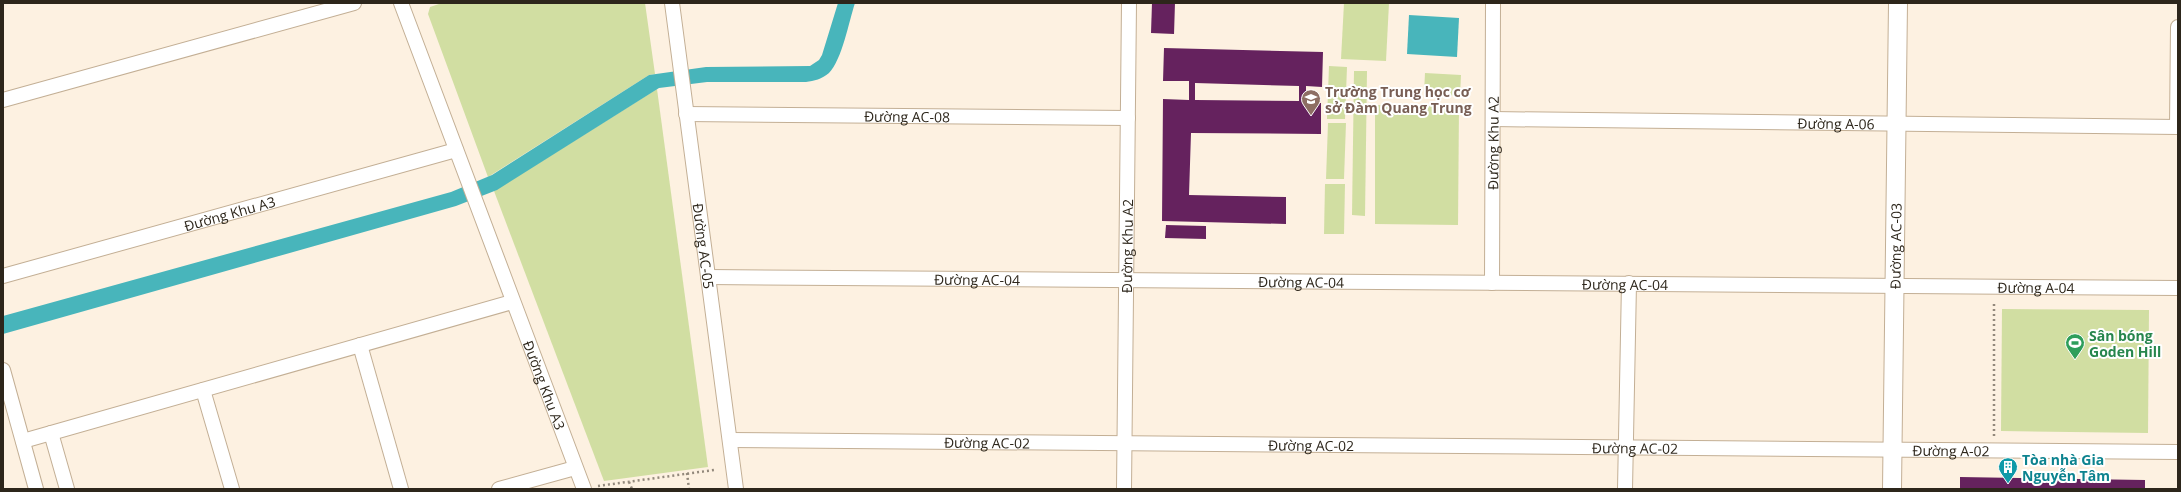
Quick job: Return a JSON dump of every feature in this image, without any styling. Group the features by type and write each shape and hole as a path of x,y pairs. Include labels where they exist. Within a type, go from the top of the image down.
{"street":[{"path":"3,100 354,3"},
{"name":"Đường Khu A3","path":"401,3 512,302 584,489"},
{"name":"Đường AC-05","path":"672,3 736,489"},
{"name":"Đường Khu A2","path":"1124,489 1129,3"},
{"name":"Đường Khu A2","path":"1492,283 1493,3"},
{"name":"Đường AC-03","path":"1892,489 1898,3"},
{"path":"2177,127 2178,27"},
{"name":"Đường AC-08","path":"686,114 1128,118"},
{"name":"Đường A-06","path":"1493,119 1897,125 2177,127"},
{"name":"Đường Khu A3","path":"3,276 456,150"},
{"name":"Đường AC-04","path":"708,277 1894,286"},
{"path":"1625,489 1628,283"},
{"name":"Đường A-04","path":"1894,286 2178,288"},
{"path":"23,441 512,302"},
{"path":"360,345 401,489"},
{"path":"3,373 36,489"},
{"path":"203,390 232,489"},
{"path":"51,433 67,489"},
{"name":"Đường AC-02","path":"730,440 1893,449"},
{"name":"Đường A-02","path":"1893,449 2178,452"},
{"path":"498,489 576,468"}],"path":[{"path":"1994,302 1994,436"},
{"path":"598,486 714,470"},
{"path":"687,473 689,489"},
{"path":"629,482 632,489"}],"green space":[{"path":"442,3 645,3 655,74 649,75 488,177 428,14 430,7"},
{"path":"1344,3 1389,3 1386,61 1341,59"},
{"path":"1329,66 1347,67 1345,119 1327,119"},
{"path":"1354,71 1367,71 1365,216 1352,215"},
{"path":"1425,73 1461,75 1460,96 1424,93"},
{"path":"657,89 708,467 604,481 494,191"},
{"path":"1375,105 1459,106 1458,225 1375,224"},
{"path":"1328,123 1346,123 1344,179 1326,179"},
{"path":"1325,184 1345,184 1344,234 1324,234"},
{"name":"Sân bóng Goden Hill","path":"2002,309 2149,310 2148,433 2001,431"}],"water":[{"path":"838,3 855,3 838,59 834,67 824,77 806,82 707,82 659,88 497,190 456,206 3,334 3,316 451,192 492,175 649,75 706,67 810,66 819,60 822,55"},
{"path":"1409,15 1459,18 1457,57 1407,54"}],"building":[{"path":"1152,3 1175,3 1174,34 1151,33"},
{"path":"1164,48 1323,52 1322,87 1306,86 1306,102 1321,103 1321,134 1191,133 1189,195 1286,197 1286,224 1162,221 1163,99 1189,100 1189,81 1163,81","holes":["1195,83 1299,86 1299,101 1195,100"]},
{"path":"1166,225 1206,226 1206,239 1165,238"},
{"path":"1960,477 2145,480 2145,489 1960,489"}],"place":[{"name":"Trường Trung học cơ sở Đàm Quang Trung","path":"1311,116"},
{"name":"Sân bóng Goden Hill","path":"2075,360"},
{"name":"Tòa nhà Gia Nguyễn Tâm","path":"2008,484"}]}
